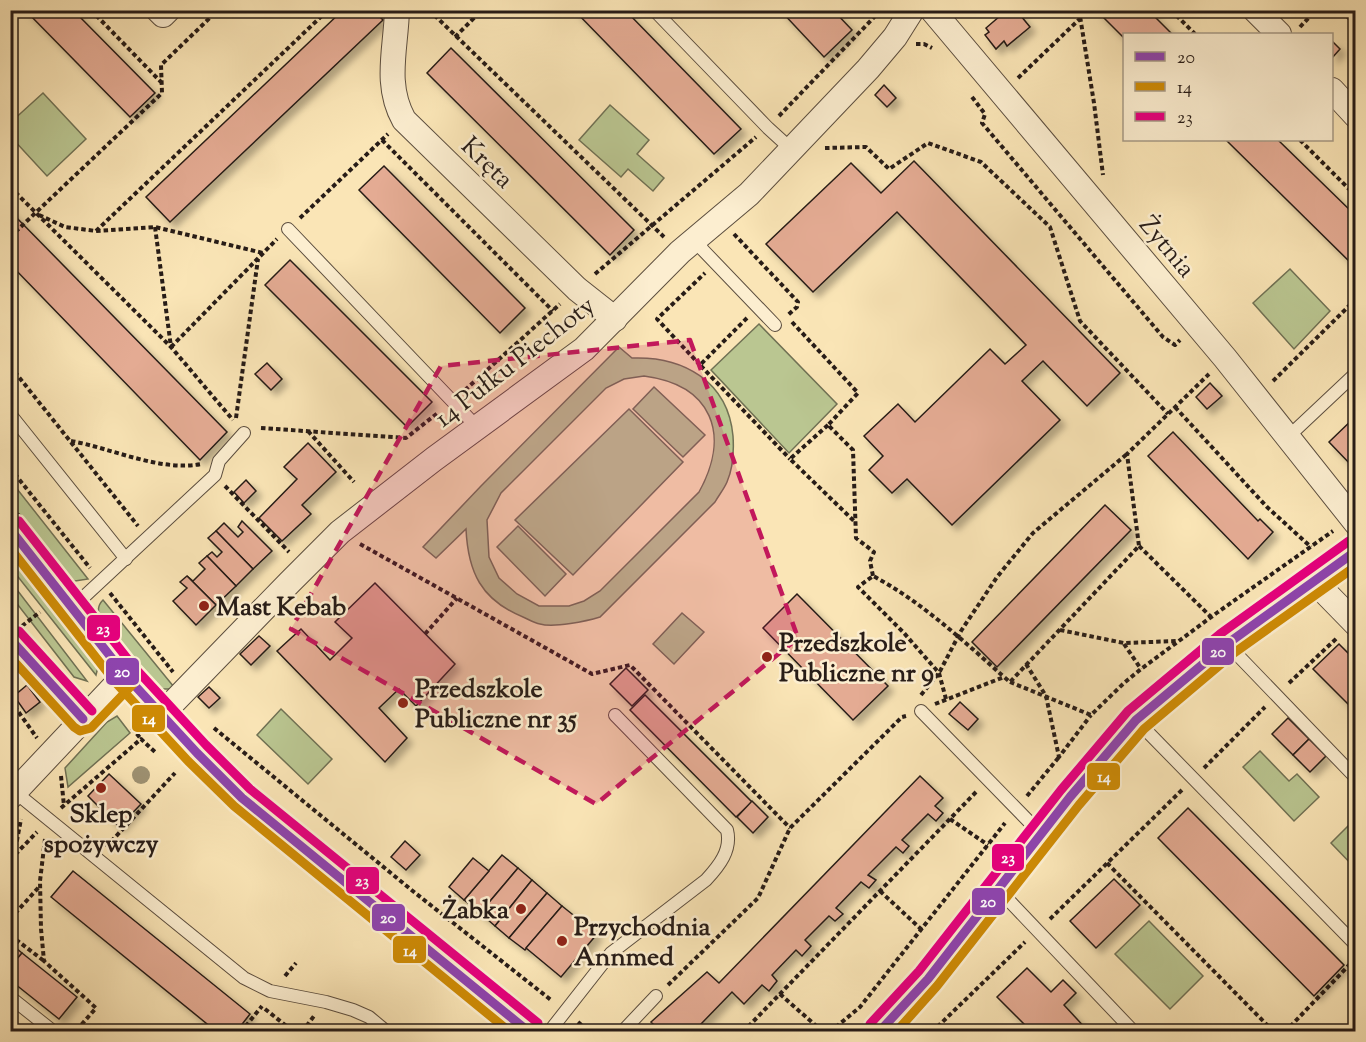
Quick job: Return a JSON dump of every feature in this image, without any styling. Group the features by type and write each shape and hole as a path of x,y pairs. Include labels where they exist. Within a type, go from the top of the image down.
{"street":[{"path":"158,10 163,15 168,10"},
{"name":"Kręta","path":"397,10 393,93 404,120 577,289 615,319"},
{"name":"14 Pułku Piechoty","path":"161,715 340,532 477,427 584,349 680,252 749,194 868,69 895,37 912,10"},
{"name":"Żytnia","path":"932,10 1225,358 1354,520"},
{"path":"1256,10 1278,33"},
{"path":"1333,91 1356,116"},
{"path":"10,528 125,675 243,798 530,1032"},
{"path":"879,1032 928,979 1083,781 1136,720 1227,644 1356,551"},
{"path":"1314,581 1355,623"},
{"path":"16,802 55,761 83,720 125,675"}],"lane":[{"path":"654,10 768,128 791,148"},
{"path":"288,229 477,427"},
{"path":"698,237 702,249 776,325"},
{"path":"1288,437 1356,373"},
{"path":"10,414 126,559"},
{"path":"72,608 215,475 219,461 244,433"},
{"path":"14,634 83,720"},
{"path":"1227,644 1356,778"},
{"path":"915,708 1041,834"},
{"path":"549,1032 611,954 706,880 719,865 729,838 727,830 615,715"},
{"path":"1136,720 1355,950"},
{"path":"16,802 48,820 244,978 270,991 353,1010 369,1017 387,1032"},
{"path":"998,890 1134,1032"},
{"path":"622,1032 657,996"},
{"path":"10,997 54,1032"}],"path":[{"path":"91,10 162,83"},
{"path":"10,237 162,93 161,65 218,10"},
{"path":"96,231 328,10"},
{"path":"429,10 652,226"},
{"path":"455,37 482,10"},
{"path":"1079,10 1104,177"},
{"path":"1015,81 1089,10"},
{"path":"1172,10 1194,33"},
{"path":"1294,33 1316,10"},
{"path":"971,97 985,114 982,123 1163,337 1175,345 1197,325"},
{"path":"382,140 553,311"},
{"path":"1301,141 1356,196"},
{"path":"791,148 866,147 889,169 927,143 981,162 1050,227 1080,321 1168,414"},
{"path":"10,187 171,347 235,422 258,258"},
{"path":"35,213 64,227 96,231 154,227 263,253"},
{"path":"154,227 171,347"},
{"path":"732,232 798,302 797,307 787,317 858,393 828,425 790,459"},
{"path":"708,270 657,319 790,459 855,522"},
{"path":"1267,387 1356,300"},
{"path":"700,365 750,315"},
{"path":"902,717 915,708 997,577 1033,533 1127,454 1225,358"},
{"path":"10,366 147,538"},
{"path":"1175,407 1267,507 1311,547"},
{"path":"828,425 853,450 856,538 874,552 870,561 873,576"},
{"path":"308,430 354,482"},
{"path":"70,441 97,446 143,460 188,467 219,461"},
{"path":"1127,454 1139,546 1211,617"},
{"path":"215,475 304,567"},
{"path":"830,1032 860,1007 1091,715 1124,682 1211,617 1354,520"},
{"path":"340,532 592,674 630,665 790,828"},
{"path":"1011,682 1139,546"},
{"path":"873,576 891,585 1011,682 1091,715"},
{"path":"873,576 858,588 904,633 939,673 946,699"},
{"path":"425,634 457,598"},
{"path":"14,634 40,612"},
{"path":"933,1032 1193,779 1308,663 1355,623"},
{"path":"1059,630 1124,643 1179,641"},
{"path":"1124,643 1141,669"},
{"path":"1026,664 1046,696 1059,757"},
{"path":"657,996 758,898 790,828 902,717 915,708 1004,677"},
{"path":"10,700 55,761 64,806"},
{"path":"214,727 414,892 589,1032"},
{"path":"12,858 48,820 141,739 156,753"},
{"path":"96,859 175,773"},
{"path":"743,1032 988,780"},
{"path":"12,858 16,802"},
{"path":"950,819 988,845"},
{"path":"44,961 40,886 48,820"},
{"path":"1107,863 1274,1032"},
{"path":"10,919 40,886"},
{"path":"880,891 922,930"},
{"path":"10,935 44,961 96,1008 75,1032"},
{"path":"1285,1032 1353,961 1355,950"},
{"path":"780,994 823,1032"},
{"path":"262,1006 294,1032"},
{"path":"308,1024 309,1032"}],"highlighted area":[{"path":"690,340 798,638 596,804 291,629 441,366"}],"green space":[{"path":"43,93 86,139 47,176 11,137 11,122"},
{"path":"610,105 649,140 637,154 664,178 653,191 628,169 621,177 579,140"},
{"path":"1290,269 1330,311 1294,349 1253,303"},
{"path":"759,324 837,404 789,453 711,370"},
{"path":"619,347 632,358 669,362 685,367 700,376 722,400 729,417 733,436 732,465 727,482 715,502 600,617 594,619 562,625 540,624 497,602 487,593 474,571 467,544 466,529 436,558 423,547","holes":["644,376 667,381 686,390 700,401 709,416 714,432 709,471 699,492 600,591 584,601 569,606 539,606 517,594 499,578 489,557 487,520 501,493 606,388 624,379"]},
{"path":"654,387 705,435 683,457 633,409"},
{"path":"629,409 683,462 573,575 515,520"},
{"path":"10,480 88,579 75,581 69,579 11,505"},
{"path":"518,526 566,574 545,596 497,547"},
{"path":"10,556 99,663 96,675 11,568"},
{"path":"10,582 87,681 74,677 11,596"},
{"path":"103,600 174,687 155,689 100,619 98,609"},
{"path":"682,613 704,632 674,664 653,644"},
{"path":"281,709 332,759 308,784 257,735"},
{"path":"117,716 130,733 68,787 65,768 107,722"},
{"path":"1260,751 1289,781 1297,774 1319,797 1294,821 1243,767"},
{"path":"1354,820 1356,822 1355,868 1331,843"},
{"path":"1149,921 1203,976 1170,1009 1115,954"}],"building":[{"path":"25,10 73,10 155,93 130,117"},
{"path":"343,10 373,10 383,20 170,222 146,197"},
{"path":"574,10 625,10 741,129 714,154"},
{"path":"780,10 833,10 852,30 824,57"},
{"path":"1007,10 1016,10 1030,27 1007,46 1004,41 996,49 985,35 989,32 986,28"},
{"path":"1096,10 1148,10 1171,33 1123,33 1123,37"},
{"path":"1356,10 1356,26 1346,17"},
{"path":"1333,42 1340,49 1333,57"},
{"path":"451,48 634,230 610,255 427,73"},
{"path":"884,85 896,98 887,107 875,95"},
{"path":"1227,141 1279,141 1356,216 1356,268"},
{"path":"914,161 1120,373 1087,406 1043,361 1022,381 1060,420 952,525 907,479 892,493 869,470 883,456 864,436 898,404 915,422 990,349 1005,364 1026,345 897,212 813,292 766,244 851,163 881,193"},
{"path":"384,166 525,308 500,333 359,190"},
{"path":"10,211 227,432 200,460 10,264"},
{"path":"290,260 432,402 407,427 265,285"},
{"path":"267,363 282,379 271,390 255,374"},
{"path":"1210,383 1222,396 1207,409 1196,397"},
{"path":"1356,416 1356,462 1352,466 1329,442"},
{"path":"1173,432 1258,521 1260,519 1273,532 1248,559 1148,456"},
{"path":"308,443 336,472 302,505 311,514 282,541 259,518 297,479 284,467"},
{"path":"246,480 256,491 244,503 234,492"},
{"path":"1105,505 1131,530 997,667 972,642"},
{"path":"242,521 272,551 253,569 216,531 224,523 238,537 243,532 238,527"},
{"path":"216,531 253,569 236,586 207,556 212,552 217,557 222,552 208,538"},
{"path":"207,556 236,586 216,605 187,576 193,581 205,569 199,563"},
{"path":"187,576 216,605 196,625 173,601 187,588 180,582"},
{"path":"375,583 455,664 416,706 399,689 379,708 407,738 385,762 277,651 301,629 330,660 352,638 335,622"},
{"path":"797,594 888,686 853,720 763,628"},
{"path":"259,636 270,646 251,665 240,654"},
{"path":"1339,644 1353,658 1356,656 1356,712 1313,669"},
{"path":"626,668 648,690 632,706 610,684"},
{"path":"27,685 40,702 26,713 14,696"},
{"path":"209,687 220,698 209,708 198,697"},
{"path":"645,695 752,802 736,817 630,710"},
{"path":"960,702 978,719 968,730 949,714"},
{"path":"1288,718 1309,739 1293,755 1272,734"},
{"path":"1309,739 1326,756 1310,772 1293,755"},
{"path":"109,774 141,804 119,827 88,796"},
{"path":"920,776 943,798 935,806 943,813 936,821 928,814 902,840 909,846 903,853 896,847 868,875 876,880 869,888 861,882 836,908 843,914 835,921 829,916 805,940 811,946 802,956 796,950 772,975 777,981 769,991 762,985 744,1004 732,992 701,1024 707,1030 705,1032 661,1032 651,1022 707,972 719,983"},
{"path":"752,801 768,817 753,833 737,817"},
{"path":"1188,808 1344,965 1314,996 1158,838"},
{"path":"405,841 420,855 406,870 391,857"},
{"path":"502,855 518,868 480,913 464,900"},
{"path":"473,858 489,871 464,900 449,887"},
{"path":"518,868 532,880 495,926 480,913"},
{"path":"73,871 250,1014 236,1032 217,1032 51,897"},
{"path":"1114,879 1140,905 1096,948 1070,921"},
{"name":"Żabka","path":"532,880 547,893 509,938 495,926"},
{"path":"547,893 562,906 525,950 509,938"},
{"name":"Przychodnia Annmed","path":"562,906 597,934 561,977 526,948"},
{"path":"10,943 22,953 10,967"},
{"path":"22,953 77,997 59,1019 10,980 10,967"},
{"path":"1027,968 1051,992 1063,980 1076,993 1064,1005 1089,1032 1032,1032 997,997"},
{"path":"10,1022 23,1032 10,1032"}],"transit line":[{"name":"23","path":"19,521 134,667 250,789 538,1023"},
{"name":"20","path":"10,529 125,675 242,798 529,1032"},
{"name":"23","path":"870,1024 919,971 1061,790 1128,711 1220,634 1349,541"},
{"name":"14","path":"10,548 116,683 188,761 234,806 510,1032"},
{"name":"20","path":"879,1032 928,979 1070,797 1136,720 1227,644 1356,551"},
{"name":"14","path":"896,1032 937,986 1079,805 1144,729 1234,653 1356,566"},
{"name":"23","path":"19,631 92,711"},
{"name":"20","path":"12,641 83,719"},
{"name":"14","path":"10,657 80,731 91,728 134,683"}],"place":[{"name":"Mast Kebab","path":"204,606"},
{"name":"Przedszkole Publiczne nr 9","path":"767,657"},
{"name":"Przedszkole Publiczne nr 35","path":"403,703"},
{"name":"Sklep spożywczy","path":"101,788"},
{"name":"Żabka","path":"521,909"},
{"name":"Przychodnia Annmed","path":"562,941"}]}
